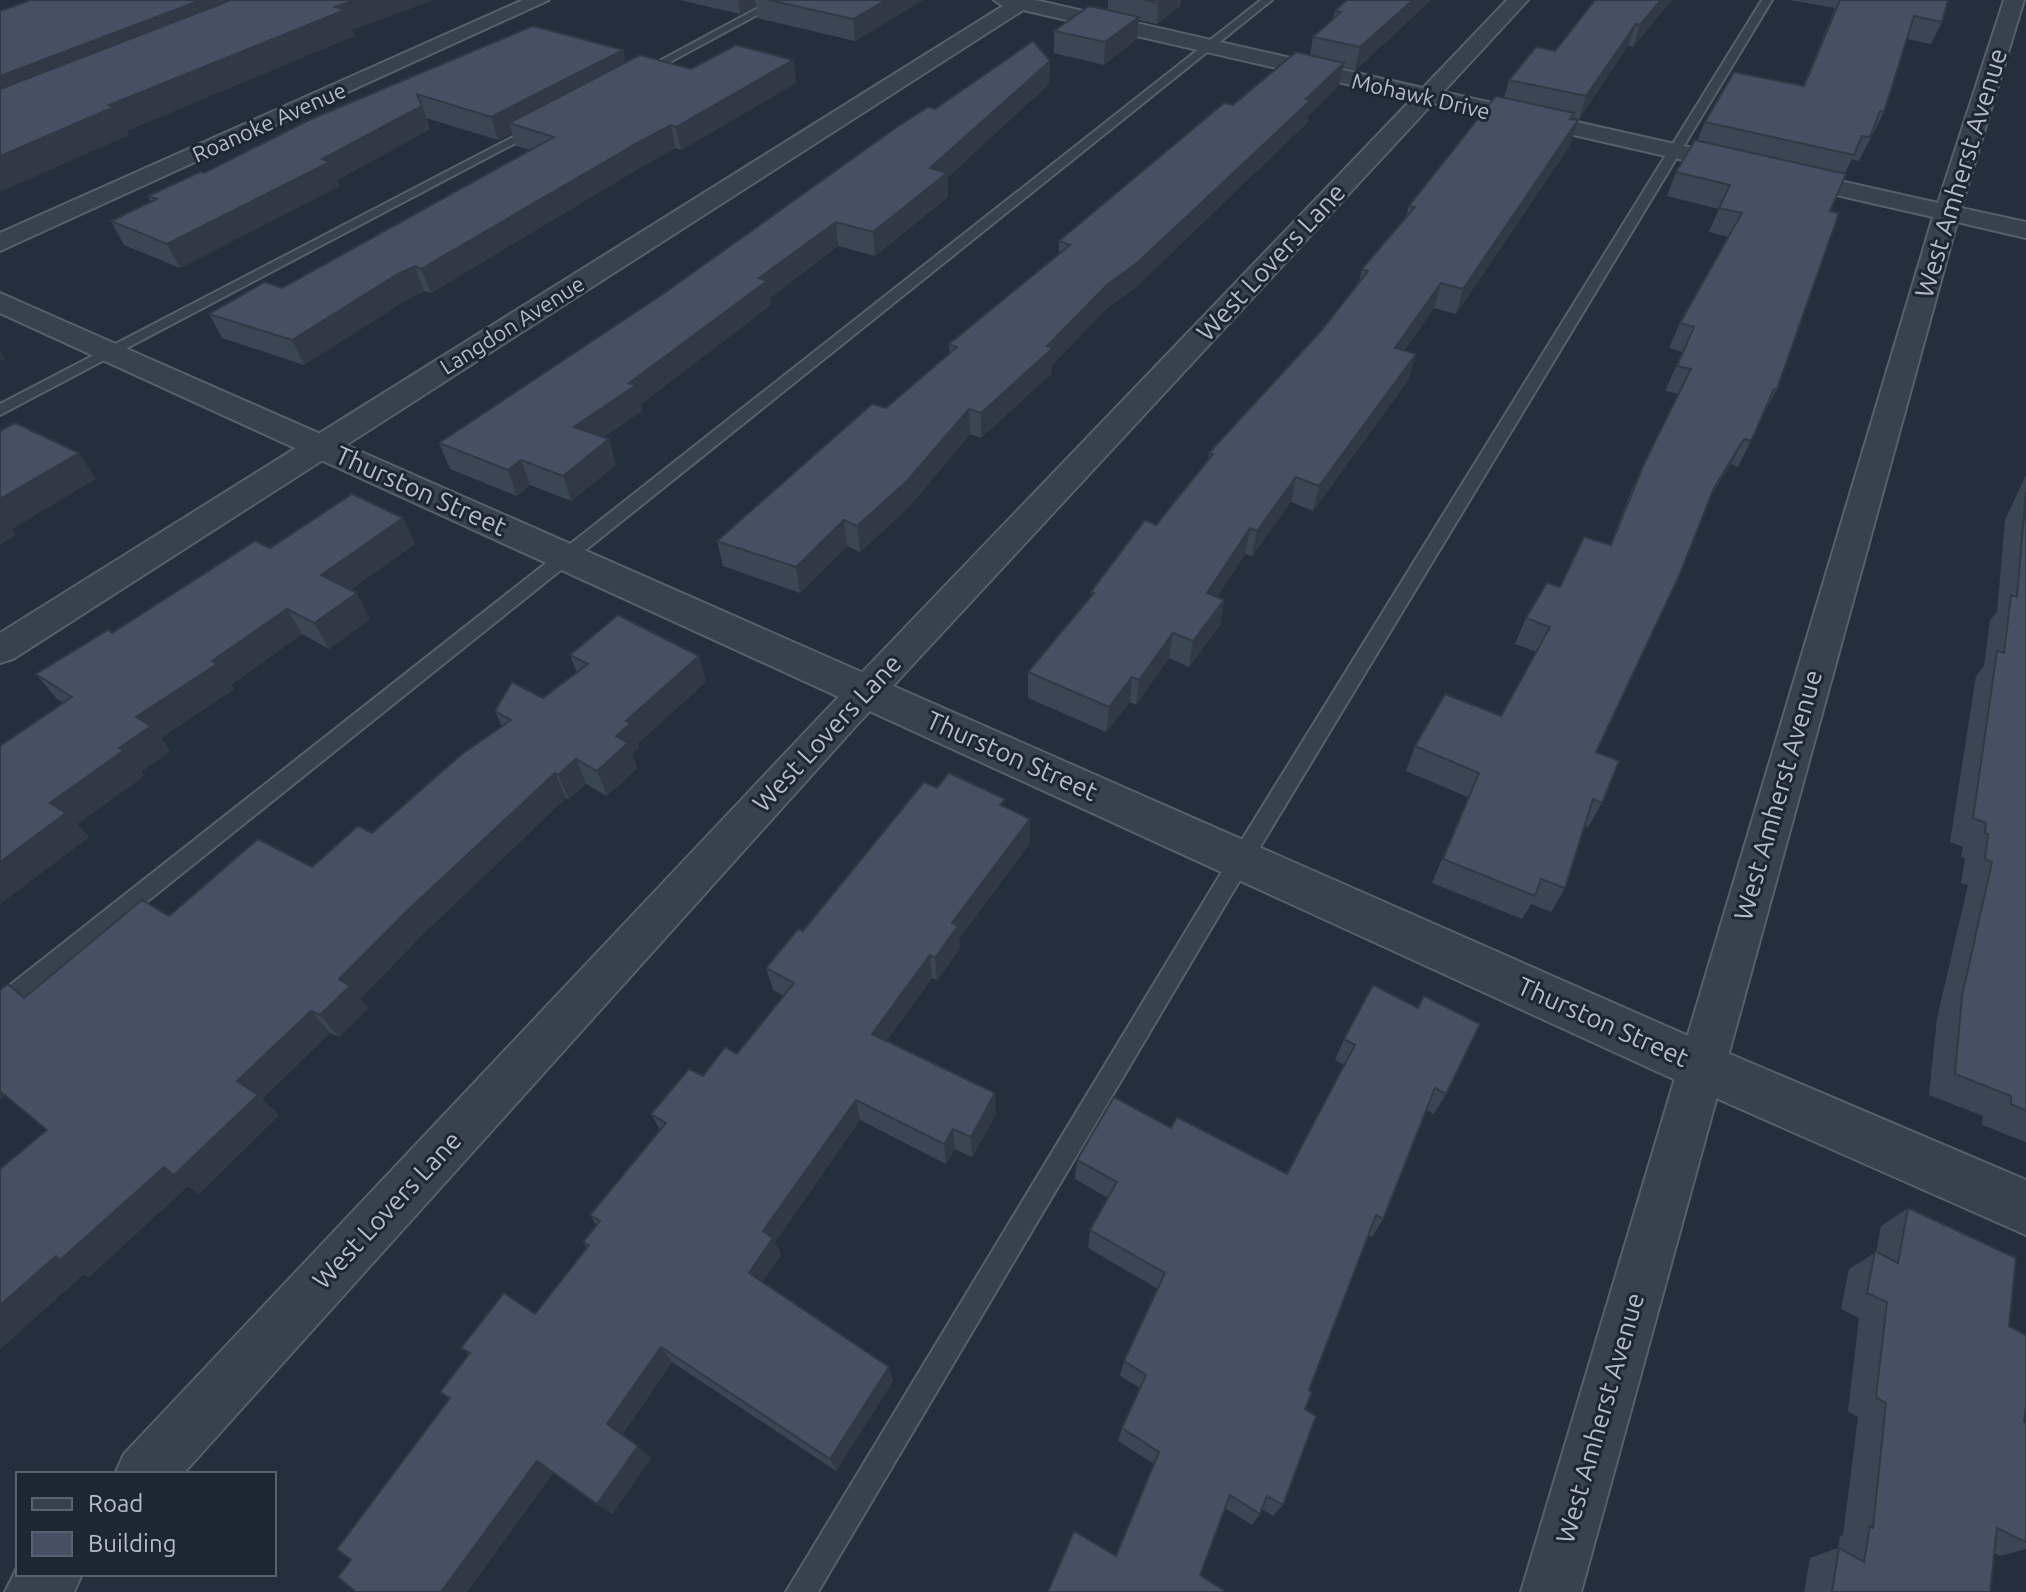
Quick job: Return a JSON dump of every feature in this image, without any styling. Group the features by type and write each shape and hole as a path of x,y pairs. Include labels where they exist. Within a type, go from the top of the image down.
{"street":[{"name":"Roanoke Avenue","path":"0,243 539,0"},
{"name":"West Lovers Lane","path":"146,1472 866,691 1518,0"},
{"name":"Mohawk Drive","path":"1016,1 1427,98 2026,230"},
{"name":"Langdon Avenue","path":"0,650 1016,1"},
{"name":"West Amherst Avenue","path":"1551,1592 1947,213 2015,1"},
{"name":"Thurston Street","path":"0,302 1700,1066 2026,1208"},
{"path":"35,1592 50,1576"}],"lane":[{"path":"626,81 780,0"},
{"path":"0,1006 1267,0"},
{"path":"801,1592 1767,0"},
{"path":"0,410 542,125"}],"building":[{"path":"31,0 201,0 0,76 0,11"},
{"path":"231,0 355,0 335,7 345,10 109,105 114,107 0,156 0,89"},
{"path":"769,0 886,0 853,19"},
{"path":"1347,0 1413,0 1360,47 1313,37 1341,12 1335,11"},
{"path":"1595,0 1661,0 1640,25 1636,24 1586,96 1509,80 1536,47 1555,51"},
{"path":"1840,0 1948,0 1942,22 1914,16 1884,112 1880,111 1870,137 1862,136 1854,155 1705,122 1734,72 1804,86"},
{"path":"1089,6 1139,17 1105,42 1054,31"},
{"path":"533,26 623,50 491,117 417,94 422,106 322,159 330,162 167,244 111,221 157,199 148,196 200,172 204,173 309,120"},
{"path":"1033,41 1050,61 930,168 947,173 873,232 836,222 759,278 767,281 629,383 636,385 574,427 609,439 563,476 521,460 508,470 439,443 663,294 897,127 928,107 935,109"},
{"path":"736,45 793,60 676,127 671,125 637,143 421,269 415,266 398,274 292,340 209,314 265,282 282,288 554,137 509,123 640,55 691,69"},
{"path":"1296,52 1344,63 1306,99 1311,100 1137,263 1108,284 1047,346 1053,348 981,413 969,409 907,481 857,526 844,520 796,567 717,541 872,404 886,408 957,347 949,344 1070,245 1059,241 1224,103 1233,105"},
{"path":"1496,96 1574,113 1570,119 1578,120 1463,289 1441,283 1395,348 1416,354 1319,486 1296,477 1257,531 1250,528 1207,593 1224,600 1193,641 1173,633 1139,680 1132,677 1109,707 1028,672 1094,593 1091,592 1145,520 1156,525 1213,454 1209,453 1321,331 1368,271 1362,269 1415,207 1409,206"},
{"path":"1695,140 1846,174 1830,211 1839,213 1777,389 1774,389 1751,441 1744,439 1714,488 1679,576 1596,752 1619,761 1602,803 1593,799 1565,888 1541,879 1535,896 1443,859 1479,773 1415,746 1445,694 1501,716 1550,627 1526,618 1547,583 1560,587 1584,537 1611,545 1643,466 1691,369 1677,366 1694,327 1680,323 1742,213 1719,208 1730,185 1676,172"},
{"path":"15,423 79,453 0,499 0,431"},
{"path":"2026,492 2026,1111 2011,1104 2011,1096 1955,1074 1962,996 1992,862 1985,859 1986,823 1973,818 1997,651 2004,653 2011,595 2017,597"},
{"path":"352,494 403,518 321,575 357,593 314,623 287,609 212,661 217,664 136,717 151,726 119,748 123,751 50,803 66,813 0,862 0,746 72,697 36,674 108,630 112,633 255,541 270,548"},
{"path":"618,615 699,656 626,721 631,723 616,736 628,743 597,771 576,759 558,775 555,773 339,979 350,986 320,1015 311,1011 237,1081 258,1095 174,1175 164,1167 60,1260 56,1256 0,1305 0,1169 47,1130 0,1091 0,990 8,984 24,998 142,900 169,916 258,839 312,867 358,826 372,833 462,754 511,720 495,711 512,682 543,698 588,664 570,655"},
{"path":"949,773 1005,799 1000,805 1030,819 952,923 958,926 935,958 930,955 872,1034 995,1093 971,1137 953,1129 944,1144 856,1100 763,1231 773,1238 749,1273 889,1367 830,1459 661,1347 607,1424 638,1446 597,1504 537,1461 441,1592 356,1592 338,1577 351,1560 337,1549 450,1398 440,1392 470,1353 461,1348 504,1293 535,1314 589,1245 583,1242 600,1221 590,1215 666,1123 651,1114 689,1069 703,1076 725,1047 737,1054 794,983 766,968 798,929 803,931 924,782 937,788"},
{"path":"1373,985 1418,1008 1424,996 1480,1024 1446,1094 1435,1088 1383,1219 1376,1215 1309,1390 1312,1392 1305,1409 1316,1416 1283,1505 1267,1496 1260,1514 1230,1495 1200,1575 1223,1592 1048,1592 1074,1531 1116,1556 1159,1452 1122,1428 1146,1375 1124,1361 1165,1273 1090,1230 1117,1182 1077,1160 1114,1097 1171,1128 1177,1117 1287,1174 1355,1045 1344,1039"},
{"path":"1908,1208 2016,1258 2009,1326 2026,1335 2026,1542 1997,1528 1990,1592 1832,1592 1839,1548 1864,1562 1870,1526 1873,1528 1886,1403 1876,1397 1887,1302 1867,1293 1875,1251 1898,1263"}]}
